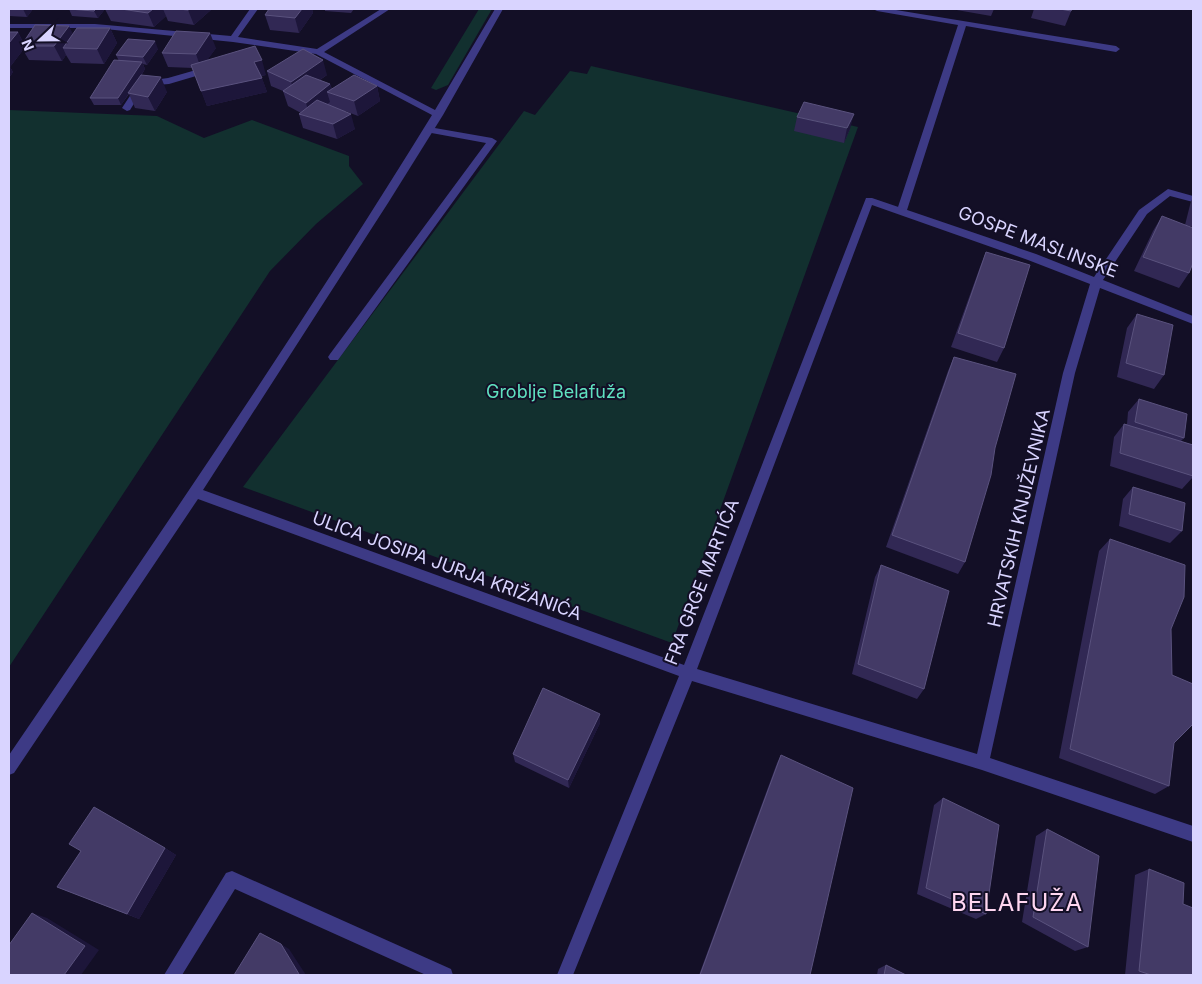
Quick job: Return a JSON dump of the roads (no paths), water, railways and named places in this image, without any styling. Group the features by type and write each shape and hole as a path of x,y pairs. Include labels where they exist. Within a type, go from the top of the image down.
{"street":[{"path":"233,39 254,9"},
{"path":"318,52 386,9"},
{"path":"9,768 194,492 429,130 499,9"},
{"path":"877,9 1116,49"},
{"path":"902,210 963,23"},
{"path":"9,26 95,26 233,39 318,52 438,115"},
{"path":"247,53 264,43"},
{"path":"127,108 142,84 169,81 216,67"},
{"path":"334,357 492,141 429,130"},
{"name":"HRVATSKIH KNJIŽEVNIKA","path":"982,763 1069,373 1096,282 1143,212 1168,192 1193,198"},
{"name":"GOSPE MASLINSKE","path":"869,200 1032,256 1193,320"},
{"name":"FRA GRGE MARTIĆA","path":"565,975 688,672 869,200"},
{"name":"ULICA JOSIPA JURJA KRIŽANIĆA","path":"194,492 688,672 982,763 1193,834"},
{"path":"172,975 232,879 446,975"}],"district":[{"name":"BELAFUŽA","path":"1017,903"}],"park label":[{"name":"Groblje Belafuža","path":"556,392"}]}
